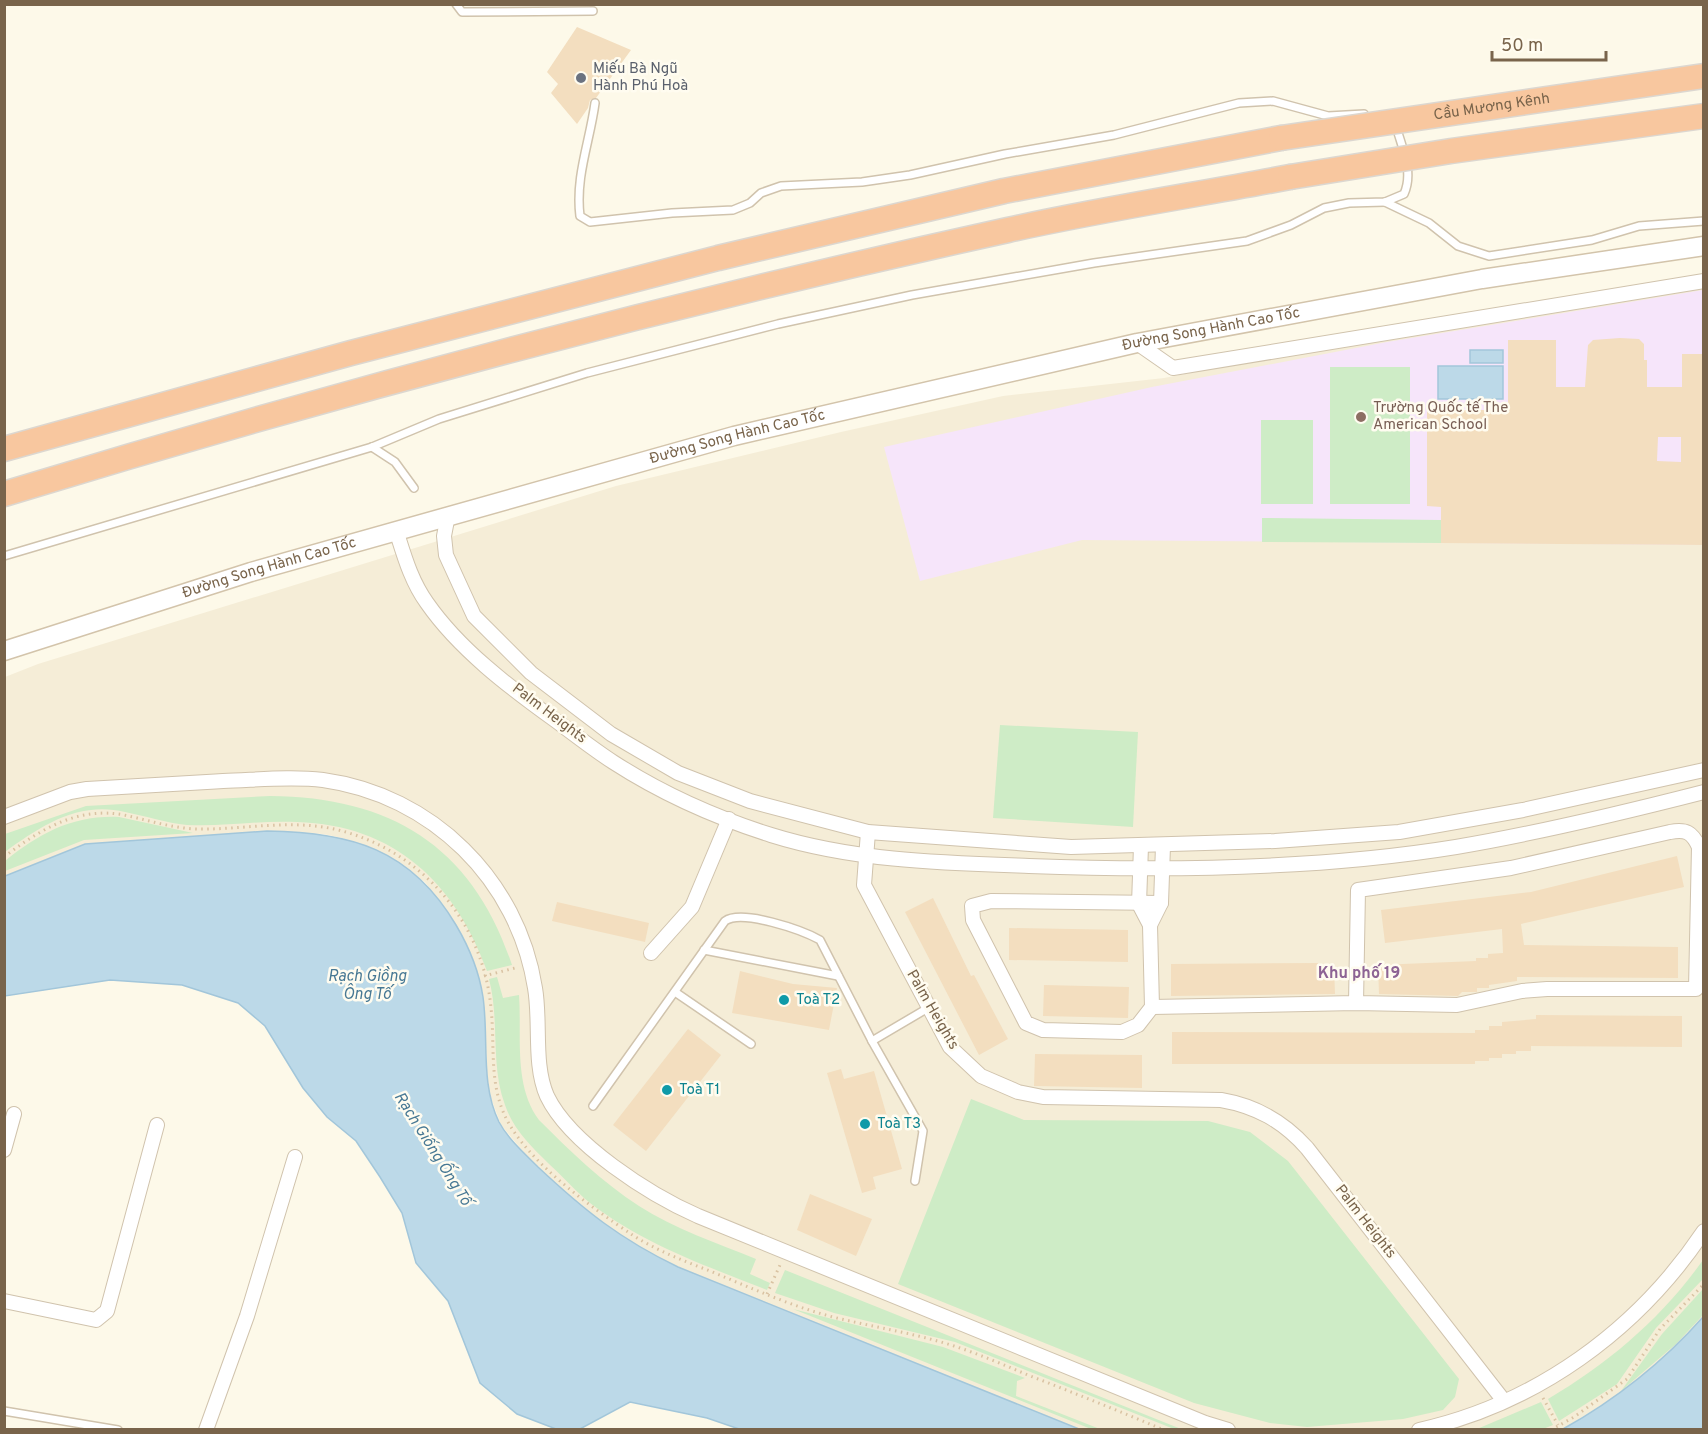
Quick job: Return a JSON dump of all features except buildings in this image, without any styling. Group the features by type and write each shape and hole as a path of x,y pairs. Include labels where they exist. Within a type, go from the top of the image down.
{"highway":[{"name":"Cầu Mương Kênh","path":"4,449 362,350 718,258 1004,191 1281,138 1704,76"},
{"path":"4,494 364,390 727,295 1011,229 1290,177 1704,116"}],"main road":[{"name":"Đường Song Hành Cao Tốc","path":"4,651 250,572 734,436 1137,343 1482,279 1704,246"}],"street":[{"path":"1137,343 1173,368 1704,281"},
{"name":"Palm Heights","path":"448,515 444,536 446,555 474,616 531,674 602,728 678,773 750,801 868,832 1071,847 1163,846 1399,832 1523,810 1704,770"},
{"name":"Palm Heights","path":"396,530 408,567 426,602 474,654 529,701 615,763 690,803 729,819 772,835 864,856 864,885 928,1008 950,1047 981,1076 1018,1092 1059,1098 1221,1100 1249,1106 1276,1119 1307,1148 1504,1401"},
{"path":"4,817 70,792 87,789 279,778 340,783 407,806 438,825 462,845 501,897 517,927 532,968 537,997 541,1068 546,1094 568,1124 624,1174 652,1193 698,1216 1205,1423 1228,1430"},
{"path":"868,832 864,856 941,863 1162,868 1322,861 1453,847 1704,792"},
{"path":"651,953 692,907 729,819"},
{"path":"1152,1007 1356,1003 1457,1005 1547,989 1696,989 1699,847 1693,835 1683,830 1511,868 1358,890 1356,1003"},
{"path":"1141,846 1139,904 1150,926 1152,1007 1138,1025 1122,1032 1043,1030 1026,1023 973,920 972,906 991,901 1139,904 1161,903"},
{"path":"1150,926 1161,903 1163,846"},
{"path":"4,1150 14,1114"},
{"path":"4,1301 96,1320 107,1311 158,1125"},
{"path":"206,1430 247,1316 295,1157"},
{"path":"1419,1430 1463,1417 1504,1401 1545,1381 1610,1337 1665,1282 1704,1231"}],"lane":[{"path":"456,4 462,12 592,11"},
{"path":"595,104 585,150 578,203 580,216 590,222 672,213 733,210 750,203 761,193 781,186 862,182 910,175 1005,154 1114,135 1239,103 1273,101 1328,116 1371,114"},
{"path":"4,556 372,447 438,419 587,373 778,324 924,292 1247,240 1291,225 1324,208 1348,203 1385,202 1404,194 1409,183 1408,168 1395,124 1389,116 1382,113"},
{"path":"1385,202 1429,224 1458,246 1489,256 1592,240 1639,226 1704,221"},
{"path":"372,447 395,462 414,488"},
{"path":"593,1106 730,917 776,923 820,940 872,1041 923,1131 915,1181"},
{"path":"704,950 838,976"},
{"path":"675,992 751,1044"},
{"path":"872,1041 928,1008"},
{"path":"4,1411 118,1430"}],"path":[{"path":"4,856 27,839 54,824 91,814 119,814 185,828 278,824 320,827 346,832 383,847 427,875 462,921 484,976 491,1008 495,1087 504,1114 519,1140 582,1200 636,1238 680,1259 767,1294 832,1317 959,1347 1164,1430"},
{"path":"484,976 515,968"},
{"path":"767,1294 780,1265"},
{"path":"1551,1430 1627,1379 1660,1329 1704,1284"},
{"path":"1543,1398 1558,1426"}],"shaded area":[{"path":"1703,284 1703,1317 1651,1370 1622,1392 1563,1429 1079,1429 678,1267 637,1247 582,1208 526,1155 501,1125 488,1090 483,994 472,956 452,919 425,882 388,856 342,838 323,834 267,831 85,844 5,876 5,677 38,664 616,486 841,432 1003,396 1164,378 1314,349"},
{"name":"Trường Quốc tế The American School","path":"1703,290 1703,545 1082,540 920,581 884,447 1152,387 1387,342"}],"green space":[{"path":"1330,367 1410,367 1410,504 1330,504"},
{"path":"1261,420 1313,420 1313,504 1261,504"},
{"path":"1262,518 1441,520 1441,543 1262,542"},
{"path":"1000,725 1138,732 1133,827 993,818"},
{"path":"270,796 314,799 354,806 390,819 422,837 450,860 475,889 495,924 512,965 487,971 474,939 458,911 439,886 417,865 392,847 364,834 332,826 297,822 187,825 108,809 91,810 61,818 46,825 5,852 5,834 86,806"},
{"path":"119,817 193,833 84,840 5,871 5,861 44,834 87,819"},
{"path":"497,977 503,998 519,995 522,1076 525,1091 539,1120 599,1176 639,1206 682,1229 756,1259 750,1274 770,1283 767,1290 672,1251 604,1214 584,1198 529,1144 508,1114 500,1090 494,1011 489,979"},
{"path":"971,1099 1024,1120 1208,1121 1250,1132 1288,1161 1459,1379 1455,1397 1443,1410 1403,1419 1307,1427 1270,1423 1194,1403 898,1284"},
{"path":"1703,1260 1703,1279 1656,1328 1617,1384 1559,1421 1548,1399 1592,1370 1633,1338 1670,1301"},
{"path":"785,1270 1181,1429 1174,1429 955,1342 834,1313 775,1293"},
{"path":"1703,1289 1703,1315 1676,1344 1621,1391 1662,1334"},
{"path":"793,1309 943,1347 1025,1378 1017,1381 1016,1396 1100,1429 1091,1429"},
{"path":"1541,1402 1553,1425 1543,1429 1477,1429"}],"water":[{"path":"1470,350 1503,350 1503,363 1470,363"},
{"path":"1438,366 1503,366 1503,399 1438,399"},
{"name":"Rạch Giồng Ông Tố","path":"267,831 326,835 376,850 399,862 419,878 438,899 465,942 479,978 485,1013 489,1092 499,1122 512,1140 538,1167 604,1223 638,1246 678,1267 1079,1429 739,1429 707,1418 630,1402 580,1429 556,1429 517,1414 480,1383 448,1301 416,1263 402,1213 356,1141 327,1117 303,1088 265,1026 238,1003 182,985 110,980 5,996 5,876 85,844"},
{"path":"1703,1317 1703,1429 1563,1429 1638,1379 1688,1334"}],"place":[{"name":"Miếu Bà Ngũ Hành Phú Hoà","path":"581,78"},
{"name":"Trường Quốc tế The American School","path":"1361,417"},
{"name":"Toà T2","path":"784,1000"},
{"name":"Toà T1","path":"667,1090"},
{"name":"Toà T3","path":"865,1124"}],"district":[{"name":"Khu phố 19","path":"1359,974"}],"water label":[{"name":"Rạch Giống Ống Tố","path":"432,1149"}]}
